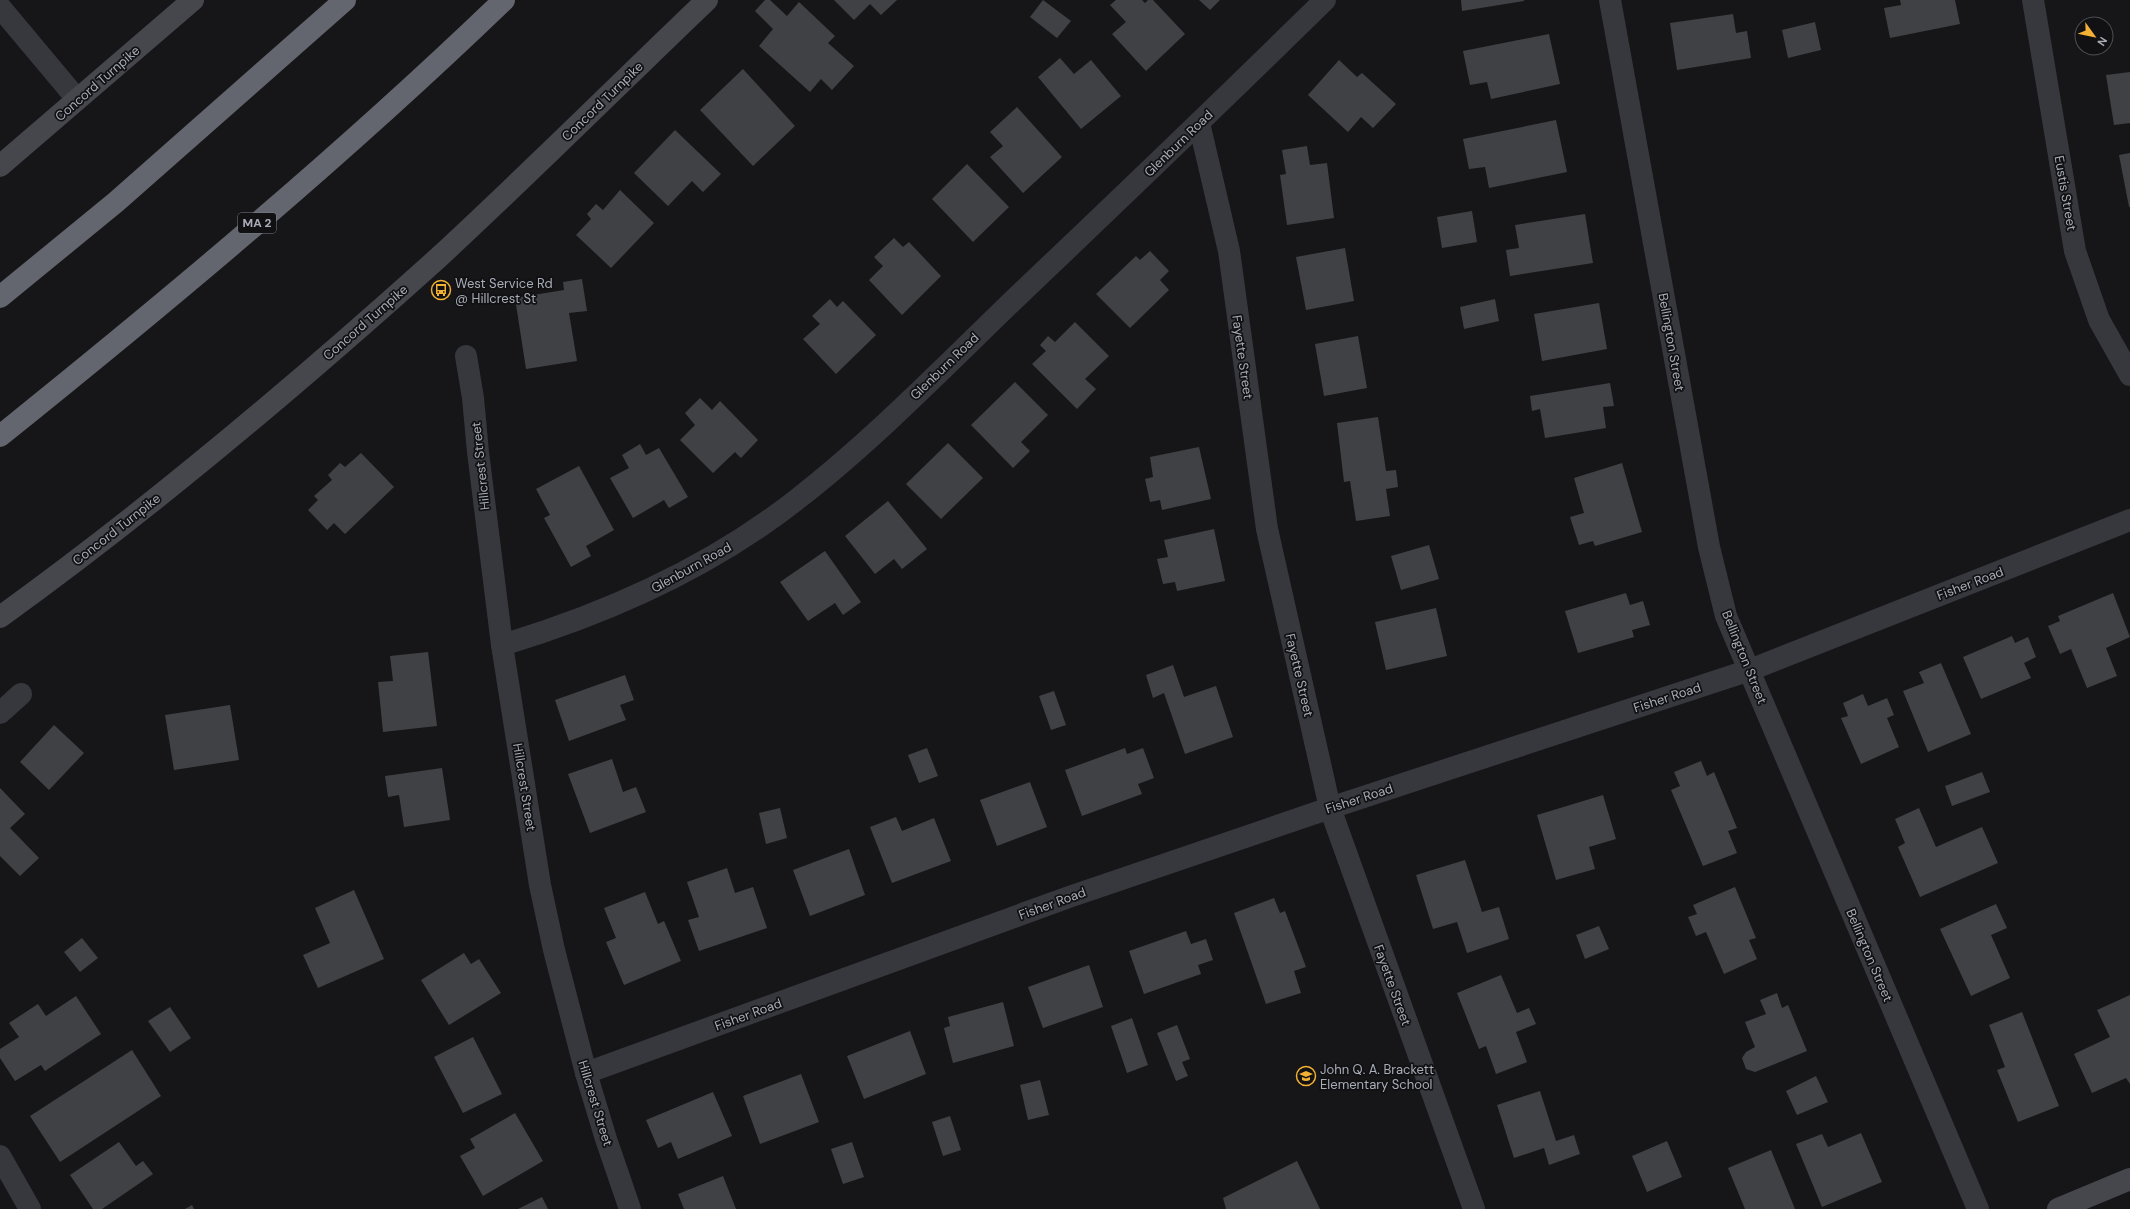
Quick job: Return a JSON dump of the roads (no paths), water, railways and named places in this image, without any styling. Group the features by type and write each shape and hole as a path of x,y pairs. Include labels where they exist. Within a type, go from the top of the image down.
{"highway":[{"path":"0,297 116,202 345,0"},
{"name":"MA 2","path":"0,436 177,291 282,201 386,109 504,0"}],"main road":[{"name":"Concord Turnpike","path":"0,166 193,0"},
{"name":"Concord Turnpike","path":"0,617 178,480 336,348 461,236 707,0"},
{"path":"2058,1209 2130,1179"}],"street":[{"name":"Glenburn Road","path":"502,645 566,624 625,602 715,555 799,498 883,424 1199,123 1325,0"},
{"name":"Bellington Street","path":"1610,0 1709,546 1726,616 1978,1209"},
{"name":"Eustis Street","path":"2033,0 2076,251 2099,320 2130,375"},
{"path":"0,7 77,99"},
{"name":"Fayette Street","path":"1199,123 1229,251 1267,529 1330,808 1474,1209"},
{"name":"Hillcrest Street","path":"466,356 474,398 478,452 502,645 543,898 554,950 586,1073 606,1139 630,1209"},
{"name":"Fisher Road","path":"586,1073 1069,897 1330,808 1750,670 2130,520"},
{"path":"0,713 21,694"},
{"path":"0,1156 30,1209"}],"place":[{"name":"West Service Rd @ Hillcrest St","path":"441,290"},
{"name":"John Q. A. Brackett Elementary School","path":"1306,1076"}]}
